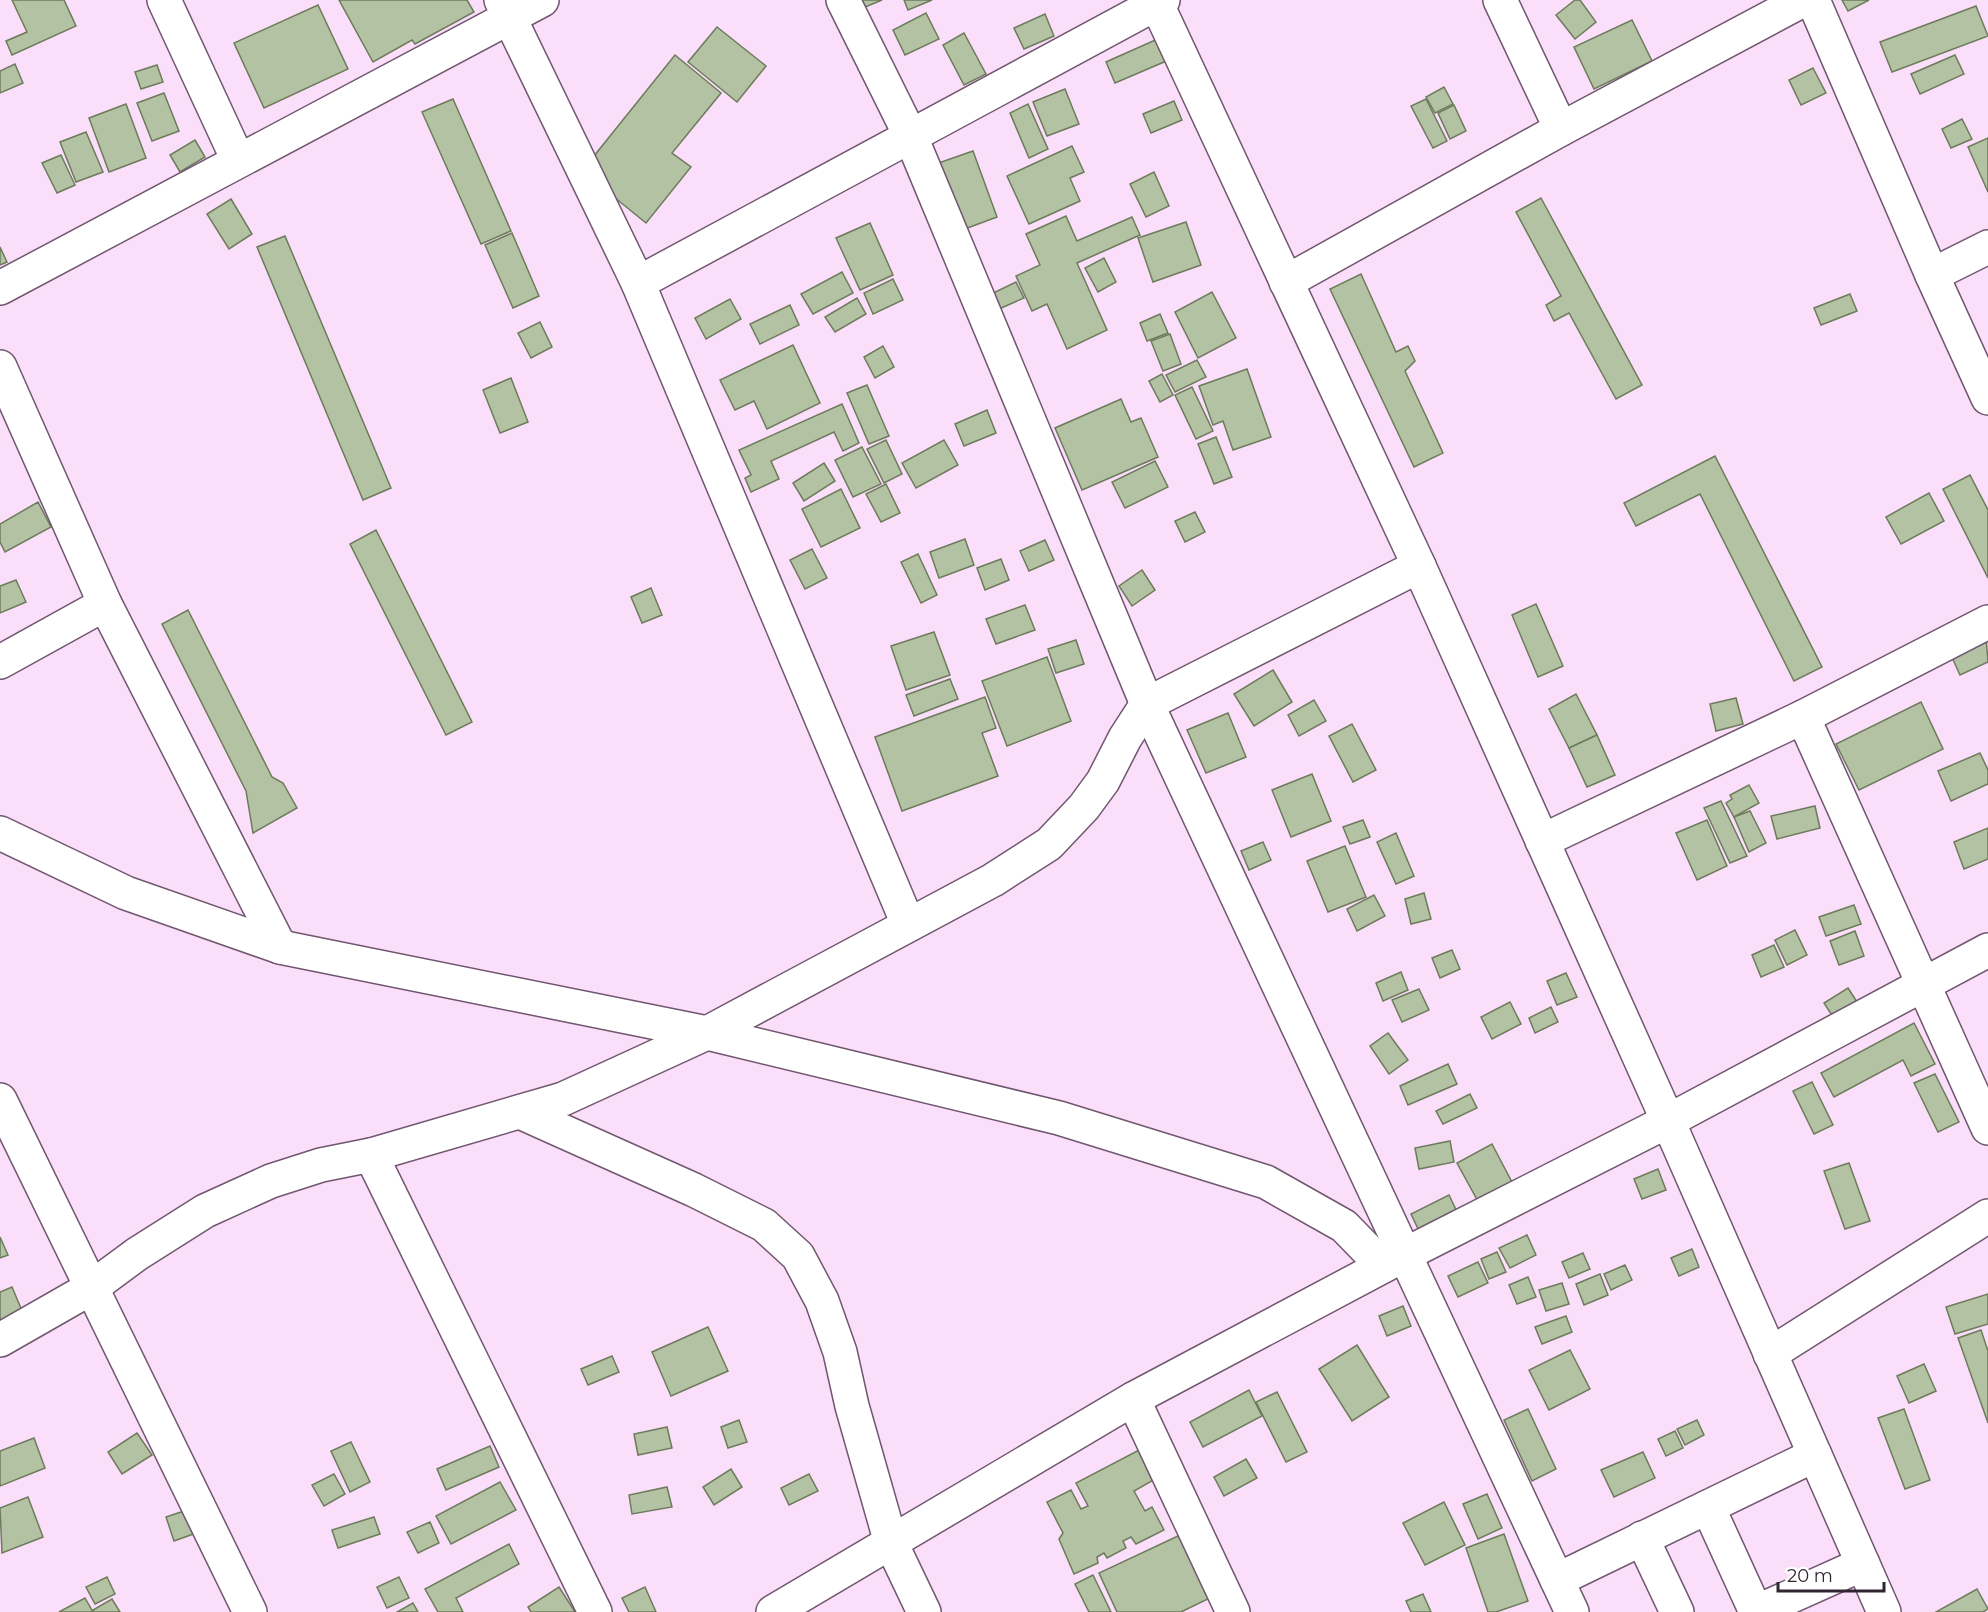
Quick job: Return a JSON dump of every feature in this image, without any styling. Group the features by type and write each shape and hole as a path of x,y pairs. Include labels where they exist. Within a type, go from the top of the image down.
{"street":[{"path":"164,0 238,160"},
{"path":"0,288 238,160 506,9 542,0"},
{"path":"843,0 911,137 1147,704 1393,1260 1572,1612"},
{"path":"1500,0 1561,129"},
{"path":"1286,282 1561,129 1803,0"},
{"path":"1813,0 1988,398"},
{"path":"638,283 911,137 1158,1 1419,566 1668,1121 1884,1612"},
{"path":"506,9 638,283 908,924"},
{"path":"1932,275 1988,247"},
{"path":"0,367 105,604 280,947"},
{"path":"0,1340 91,1288 137,1254 205,1211 271,1181 321,1165 371,1155 563,1099 707,1033 993,880 1049,844 1084,807 1147,704 1419,566"},
{"path":"0,662 105,604"},
{"path":"1542,841 1803,717 1988,622"},
{"path":"1803,717 1988,1128"},
{"path":"0,833 126,893 280,947 707,1033 1059,1118 1266,1182 1344,1226 1393,1260"},
{"path":"773,1612 1133,1399 1393,1260 1668,1121 1988,950"},
{"path":"0,1100 250,1612"},
{"path":"520,1112 694,1190 764,1225 798,1256 822,1301 840,1352 852,1406 891,1543 924,1612"},
{"path":"371,1155 595,1612"},
{"path":"1770,1354 1988,1216"},
{"path":"1133,1399 1233,1612"},
{"path":"1557,1580 1815,1455"},
{"path":"1708,1507 1756,1612 1793,1604 1863,1564"},
{"path":"1642,1538 1677,1612"}],"building":[{"path":"12,0 64,0 76,26 12,55 6,41 27,32"},
{"path":"339,0 467,0 474,12 415,44 412,40 373,62"},
{"path":"848,0 882,0 853,12"},
{"path":"904,0 932,0 908,10"},
{"path":"1575,0 1580,0 1596,22 1575,39 1556,15"},
{"path":"1842,0 1869,0 1848,11"},
{"path":"318,5 348,69 264,108 234,43"},
{"path":"1976,6 1988,36 1892,72 1880,42"},
{"path":"926,13 939,39 905,55 893,30"},
{"path":"1045,14 1054,36 1024,49 1014,28"},
{"path":"1632,20 1652,61 1594,89 1574,47"},
{"path":"717,27 766,66 737,102 688,62"},
{"path":"964,33 986,74 964,85 943,45"},
{"path":"1162,37 1171,59 1115,83 1106,62"},
{"path":"675,55 721,93 672,153 691,167 646,223 582,171"},
{"path":"1955,55 1964,74 1920,94 1911,74"},
{"path":"15,64 23,83 0,93 0,71"},
{"path":"157,65 163,82 141,89 135,72"},
{"path":"1813,68 1826,93 1801,105 1789,80"},
{"path":"1444,87 1453,104 1435,113 1426,97"},
{"path":"1065,89 1079,124 1047,136 1033,102"},
{"path":"164,93 179,131 152,141 137,103"},
{"path":"453,99 511,231 481,244 422,112"},
{"path":"1426,99 1447,141 1433,148 1411,106"},
{"path":"1174,101 1182,120 1151,133 1143,114"},
{"path":"126,104 146,158 109,172 89,118"},
{"path":"1028,104 1048,149 1029,158 1010,113"},
{"path":"1454,105 1466,131 1450,139 1438,113"},
{"path":"1962,119 1972,139 1951,148 1942,129"},
{"path":"86,132 103,172 76,182 60,142"},
{"path":"1988,138 1988,192 1968,147"},
{"path":"195,140 205,157 180,172 170,155"},
{"path":"1072,146 1084,172 1070,178 1080,201 1029,224 1007,176"},
{"path":"973,151 997,217 954,233 930,166"},
{"path":"61,155 75,185 57,193 42,163"},
{"path":"1154,172 1169,206 1146,217 1130,184"},
{"path":"1541,198 1642,385 1616,399 1569,313 1554,321 1546,305 1561,296 1516,212"},
{"path":"231,199 252,234 229,249 207,214"},
{"path":"1066,216 1077,241 1132,217 1140,235 1077,263 1107,330 1067,349 1047,304 1032,311 1016,276 1040,265 1026,234"},
{"path":"1186,222 1201,265 1153,282 1138,238"},
{"path":"870,223 893,275 860,290 836,238"},
{"path":"512,233 539,296 513,308 485,245"},
{"path":"285,236 391,488 363,500 257,247"},
{"path":"0,247 7,262 0,265"},
{"path":"1104,258 1116,282 1098,292 1085,268"},
{"path":"842,272 853,293 813,314 801,294"},
{"path":"1361,274 1396,352 1408,346 1415,361 1405,371 1443,453 1414,467 1330,289"},
{"path":"893,279 903,300 873,314 864,293"},
{"path":"1016,282 1024,298 999,309 991,294"},
{"path":"1212,292 1236,338 1198,358 1175,312"},
{"path":"1850,294 1857,311 1821,325 1814,308"},
{"path":"857,298 866,314 835,332 825,317"},
{"path":"730,299 741,319 706,339 695,318"},
{"path":"790,305 799,325 760,344 750,324"},
{"path":"1160,314 1168,333 1147,341 1140,323"},
{"path":"540,322 552,347 531,358 518,333"},
{"path":"1170,334 1181,364 1163,371 1151,341"},
{"path":"793,345 820,403 767,429 754,401 735,410 720,380"},
{"path":"883,346 894,367 875,378 864,357"},
{"path":"1197,360 1206,377 1175,392 1166,375"},
{"path":"1247,369 1271,437 1233,450 1223,421 1213,425 1199,386"},
{"path":"1162,374 1173,395 1160,402 1149,381"},
{"path":"511,378 528,422 500,433 483,390"},
{"path":"867,385 889,436 869,444 847,393"},
{"path":"1192,387 1213,431 1196,439 1175,395"},
{"path":"1121,399 1131,422 1141,418 1158,457 1082,490 1055,428"},
{"path":"842,404 859,443 843,451 834,432 771,461 779,479 751,492 745,478 751,475 739,450"},
{"path":"987,410 996,433 964,446 955,424"},
{"path":"1216,437 1232,477 1214,484 1198,444"},
{"path":"886,440 902,474 884,483 867,449"},
{"path":"944,440 958,465 916,488 902,463"},
{"path":"862,447 881,484 853,497 835,460"},
{"path":"1715,456 1822,667 1794,681 1700,494 1636,526 1624,503"},
{"path":"1155,461 1168,487 1125,508 1112,482"},
{"path":"824,463 835,481 804,501 793,483"},
{"path":"1970,475 1988,510 1988,578 1943,489"},
{"path":"886,484 900,513 881,522 866,494"},
{"path":"841,489 860,528 821,547 802,509"},
{"path":"1929,493 1944,521 1901,544 1886,517"},
{"path":"38,502 51,527 5,552 0,542 0,524"},
{"path":"1195,512 1205,532 1185,542 1175,521"},
{"path":"376,530 472,722 446,735 350,544"},
{"path":"965,539 974,565 939,578 930,552"},
{"path":"1045,540 1054,560 1029,571 1020,551"},
{"path":"812,549 827,578 805,589 790,560"},
{"path":"918,554 937,595 921,603 901,562"},
{"path":"1001,559 1009,580 985,590 977,568"},
{"path":"1142,570 1155,590 1132,606 1119,586"},
{"path":"16,580 26,602 0,613 0,586"},
{"path":"651,588 662,615 642,623 631,597"},
{"path":"1536,604 1563,666 1538,677 1512,615"},
{"path":"1025,605 1035,630 996,644 986,619"},
{"path":"188,610 272,777 283,783 297,808 253,833 246,791 162,624"},
{"path":"934,632 950,675 906,690 891,646"},
{"path":"1986,637 1988,662 1960,675 1950,653"},
{"path":"1076,640 1084,664 1056,673 1048,649"},
{"path":"1047,657 1071,721 1007,746 982,681"},
{"path":"1273,670 1292,702 1254,726 1234,694"},
{"path":"950,679 958,699 914,716 906,695"},
{"path":"1576,694 1597,735 1569,748 1549,709"},
{"path":"985,697 996,728 982,733 998,776 902,811 875,737"},
{"path":"1736,698 1743,724 1716,731 1710,704"},
{"path":"1314,700 1326,721 1299,736 1288,715"},
{"path":"1921,702 1943,749 1859,790 1836,744"},
{"path":"1228,713 1246,757 1206,773 1187,730"},
{"path":"1352,724 1376,770 1353,782 1329,736"},
{"path":"1597,735 1615,775 1587,787 1569,748"},
{"path":"1980,753 1988,770 1988,784 1951,801 1938,771"},
{"path":"1312,774 1331,821 1291,837 1272,790"},
{"path":"1749,785 1759,803 1734,817 1726,803 1732,799 1730,795"},
{"path":"1721,801 1747,856 1730,863 1704,808"},
{"path":"1815,806 1820,828 1777,839 1771,816"},
{"path":"1750,811 1766,843 1749,852 1734,817"},
{"path":"1363,820 1370,837 1350,844 1343,827"},
{"path":"1707,820 1727,866 1697,880 1676,833"},
{"path":"1988,828 1988,859 1964,869 1954,842"},
{"path":"1396,833 1414,876 1396,884 1377,842"},
{"path":"1263,842 1271,860 1249,870 1241,851"},
{"path":"1345,846 1366,897 1328,912 1307,861"},
{"path":"1424,893 1431,919 1411,924 1405,899"},
{"path":"1374,895 1385,916 1357,931 1347,909"},
{"path":"1854,905 1861,924 1826,936 1819,917"},
{"path":"1795,930 1807,955 1787,965 1775,940"},
{"path":"1855,931 1864,956 1839,965 1830,941"},
{"path":"1774,945 1784,967 1761,977 1752,955"},
{"path":"1452,950 1460,969 1440,978 1432,958"},
{"path":"1401,972 1408,990 1383,1001 1376,983"},
{"path":"1566,973 1577,997 1557,1005 1547,981"},
{"path":"1848,988 1859,1005 1835,1020 1824,1003"},
{"path":"1419,989 1429,1010 1402,1022 1392,1000"},
{"path":"1510,1002 1521,1024 1492,1039 1481,1017"},
{"path":"1551,1007 1558,1022 1535,1033 1529,1018"},
{"path":"1914,1023 1935,1064 1911,1076 1903,1060 1834,1097 1821,1073"},
{"path":"1388,1033 1408,1060 1389,1074 1370,1046"},
{"path":"1448,1064 1457,1084 1408,1105 1400,1086"},
{"path":"1935,1074 1959,1122 1938,1132 1914,1083"},
{"path":"1812,1082 1833,1125 1814,1134 1793,1091"},
{"path":"1470,1094 1477,1108 1443,1124 1436,1111"},
{"path":"1450,1141 1454,1162 1419,1169 1415,1148"},
{"path":"1492,1144 1514,1186 1480,1205 1457,1163"},
{"path":"1849,1163 1870,1221 1845,1229 1824,1171"},
{"path":"1658,1169 1666,1190 1642,1199 1634,1179"},
{"path":"1449,1195 1459,1216 1421,1235 1411,1214"},
{"path":"1527,1235 1536,1255 1510,1268 1499,1248"},
{"path":"0,1237 8,1255 0,1258"},
{"path":"1692,1249 1699,1267 1679,1276 1671,1258"},
{"path":"1497,1252 1506,1272 1489,1279 1481,1259"},
{"path":"1583,1253 1590,1269 1569,1278 1562,1262"},
{"path":"1478,1262 1488,1283 1458,1297 1448,1276"},
{"path":"1625,1265 1632,1280 1611,1290 1604,1274"},
{"path":"1600,1274 1608,1295 1584,1305 1576,1284"},
{"path":"1528,1277 1536,1297 1517,1304 1509,1285"},
{"path":"1562,1283 1569,1304 1546,1311 1539,1290"},
{"path":"12,1287 23,1313 0,1323 0,1292"},
{"path":"1988,1294 1988,1324 1955,1334 1946,1307"},
{"path":"1403,1306 1411,1326 1387,1336 1379,1316"},
{"path":"1566,1316 1572,1332 1542,1344 1535,1327"},
{"path":"708,1327 728,1371 671,1396 652,1352"},
{"path":"1981,1330 1988,1351 1988,1423 1958,1338"},
{"path":"1357,1345 1389,1397 1352,1421 1319,1369"},
{"path":"1570,1350 1590,1389 1549,1410 1529,1370"},
{"path":"612,1356 619,1372 588,1385 581,1369"},
{"path":"1924,1364 1936,1391 1909,1403 1897,1376"},
{"path":"1249,1390 1262,1416 1203,1447 1190,1422"},
{"path":"1277,1392 1307,1452 1286,1462 1256,1402"},
{"path":"1528,1409 1556,1469 1532,1481 1504,1420"},
{"path":"1904,1409 1930,1480 1905,1489 1878,1418"},
{"path":"739,1420 747,1442 728,1448 721,1427"},
{"path":"1697,1420 1704,1435 1685,1445 1677,1429"},
{"path":"667,1427 672,1448 638,1455 634,1434"},
{"path":"1675,1431 1683,1448 1666,1456 1658,1439"},
{"path":"137,1433 152,1455 122,1474 108,1452"},
{"path":"34,1438 45,1468 0,1486 0,1451"},
{"path":"351,1442 370,1482 350,1492 331,1451"},
{"path":"490,1446 499,1467 446,1490 437,1469"},
{"path":"1141,1449 1157,1478 1134,1491 1145,1511 1152,1507 1164,1530 1136,1544 1131,1537 1123,1541 1126,1548 1107,1558 1104,1553 1097,1557 1098,1563 1074,1574 1059,1539 1063,1533 1047,1502 1071,1490 1081,1509 1088,1506 1076,1483"},
{"path":"1643,1452 1655,1478 1614,1497 1601,1470"},
{"path":"1246,1459 1257,1478 1224,1496 1214,1477"},
{"path":"731,1469 742,1487 714,1505 703,1487"},
{"path":"334,1474 345,1494 324,1506 312,1485"},
{"path":"809,1474 818,1491 789,1505 781,1488"},
{"path":"500,1482 516,1510 451,1544 436,1516"},
{"path":"667,1487 672,1507 632,1514 629,1495"},
{"path":"1487,1494 1502,1528 1478,1539 1463,1504"},
{"path":"28,1497 43,1537 2,1553 0,1508"},
{"path":"1444,1502 1465,1545 1425,1565 1403,1523"},
{"path":"190,1509 199,1532 174,1541 166,1517"},
{"path":"374,1517 380,1534 338,1548 332,1530"},
{"path":"430,1522 439,1543 418,1553 407,1532"},
{"path":"1504,1534 1528,1601 1496,1612 1488,1612 1466,1548"},
{"path":"1180,1535 1210,1598 1181,1612 1117,1612 1099,1573"},
{"path":"509,1544 519,1564 456,1598 463,1612 438,1612 425,1589"},
{"path":"1093,1575 1111,1612 1089,1612 1075,1584"},
{"path":"107,1577 115,1594 95,1604 86,1587"},
{"path":"399,1577 409,1598 387,1608 377,1587"},
{"path":"559,1587 575,1612 531,1612 528,1607"},
{"path":"645,1587 656,1612 629,1612 622,1598"},
{"path":"1977,1589 1988,1609 1983,1612 1936,1612"},
{"path":"1423,1594 1431,1612 1411,1612 1406,1601"},
{"path":"85,1598 93,1612 59,1612"},
{"path":"112,1599 120,1612 94,1612 93,1610"},
{"path":"413,1603 418,1612 397,1612"}]}
